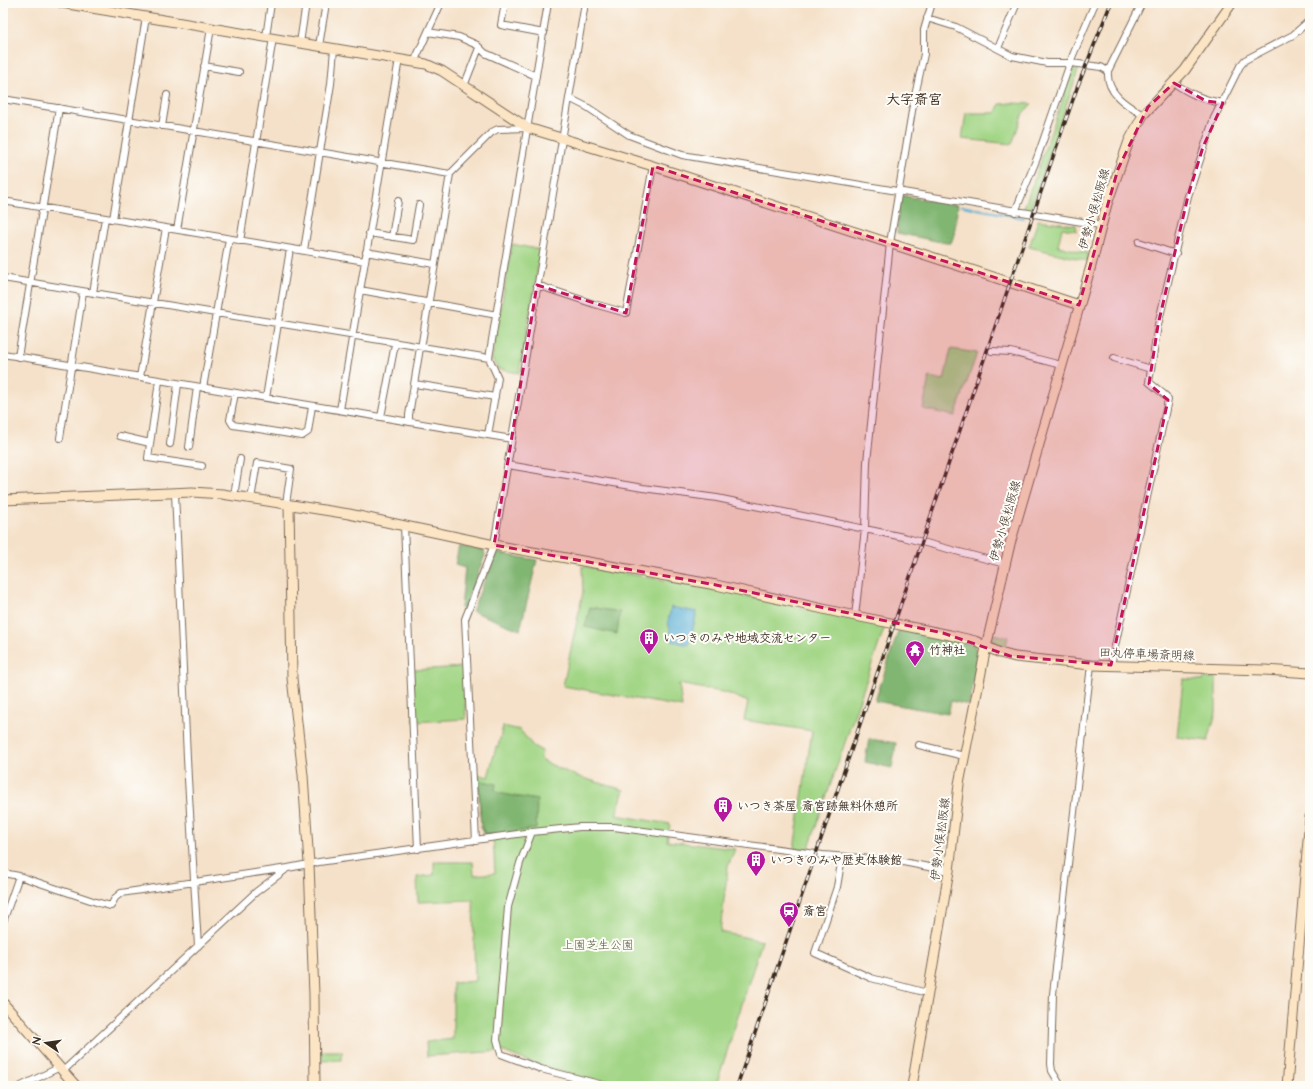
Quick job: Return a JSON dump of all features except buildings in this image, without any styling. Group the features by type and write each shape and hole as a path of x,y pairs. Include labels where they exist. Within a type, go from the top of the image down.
{"street":[{"path":"62,3 413,61 432,66 528,128"},
{"path":"240,241 256,142 269,38 271,3"},
{"path":"300,43 306,3"},
{"path":"319,46 326,3"},
{"path":"413,61 416,58 441,3"},
{"path":"505,3 501,25 544,33"},
{"path":"488,435 498,378 489,358 548,3"},
{"path":"476,841 465,619 494,545 585,3"},
{"path":"855,616 865,528 867,462 890,243 913,105 924,54 924,30 932,3"},
{"path":"998,48 1017,3"},
{"path":"1015,212 1027,185 1073,55 1095,3"},
{"path":"1142,3 1108,71 1109,86 1112,92 1130,107 1143,115"},
{"name":"伊勢小俣松阪線","path":"912,1086 949,871 956,806 964,756 986,647 1005,564 1100,226 1118,169 1129,141 1143,115 1155,100 1174,83 1232,3"},
{"path":"113,219 146,17"},
{"path":"927,18 956,28 1012,56 1047,63 1071,63 1101,67 1108,71"},
{"path":"1111,665 1168,400 1166,396 1149,382 1158,325 1176,254 1188,196 1203,147 1214,118 1223,103 1240,66 1245,60 1293,35 1310,20"},
{"path":"177,230 211,28"},
{"path":"428,32 459,37 477,45 485,53 536,76"},
{"path":"464,86 479,48"},
{"path":"304,250 331,84 334,49"},
{"path":"340,410 398,59"},
{"path":"204,66 240,72"},
{"path":"1174,83 1201,99 1223,103"},
{"path":"162,126 167,95"},
{"path":"569,98 587,107 629,135 678,154 726,164 898,191 1100,226"},
{"path":"3,99 450,174"},
{"path":"18,357 59,108"},
{"path":"409,422 414,384 450,174 492,132 498,129 528,128 563,137 1079,305"},
{"path":"538,285 626,313 653,166"},
{"path":"3,201 365,261"},
{"path":"392,237 398,202"},
{"path":"369,233 414,240 419,205"},
{"path":"93,293 106,218"},
{"path":"140,378 166,228"},
{"path":"189,447 216,313 229,239"},
{"path":"1140,242 1176,254"},
{"path":"266,398 290,249"},
{"path":"366,252 434,264"},
{"path":"3,278 279,323 395,344 489,358"},
{"path":"360,290 497,316"},
{"path":"60,438 83,292"},
{"path":"381,417 395,344"},
{"path":"992,351 1011,352 1062,365"},
{"path":"3,354 140,378 512,438"},
{"path":"1114,358 1151,369"},
{"path":"159,381 148,458 202,466"},
{"path":"170,444 178,384"},
{"path":"414,384 495,397"},
{"path":"235,393 230,420 233,425 302,436 308,432 312,406"},
{"path":"120,436 150,442"},
{"path":"234,496 240,460"},
{"path":"252,499 258,463 291,469 287,505 292,678 304,775 314,995 315,1086"},
{"path":"508,465 642,488 717,498 865,528 1005,564"},
{"name":"田丸停車場斎明線","path":"3,500 201,492 234,496 349,514 494,545 716,585 855,616 943,633 975,641 986,647 1015,657 1091,664 1310,673"},
{"path":"175,493 198,946"},
{"path":"404,526 418,849"},
{"path":"1061,1086 1052,1071 1051,1064 1053,994 1091,664"},
{"path":"919,745 964,756"},
{"path":"1287,1086 1310,817"},
{"path":"3,873 19,876 111,906 115,898 122,893 532,832 614,827 842,857 898,861 949,871"},
{"path":"532,832 520,863 508,907 497,1040 498,1048 501,1054 541,1069 607,1086"},
{"path":"842,857 837,886 815,953 871,978 927,994"},
{"path":"21,1086 60,1070 256,892 288,868"},
{"path":"3,922 19,876"},
{"path":"3,1003 60,1070 76,1086"}],"highlighted area":[{"path":"1174,83 1206,101 1223,103 1203,147 1188,196 1158,325 1149,384 1168,400 1111,665 1010,656 943,633 716,585 494,545 537,285 626,313 653,166 1079,305 1118,169 1148,107"}],"green space":[{"path":"1074,67 1079,68 1030,211 1023,211"},
{"path":"1000,104 1032,104 1023,113 1012,144 962,139 966,113 995,113"},
{"path":"899,195 958,205 954,235 951,243 897,233"},
{"path":"1038,220 1076,225 1077,231 1062,228 1058,246 1087,253 1088,261 1029,247"},
{"path":"512,244 541,250 519,373 498,369 492,359"},
{"path":"951,349 977,353 955,416 923,409 929,377 944,380"},
{"path":"459,546 484,551 485,555 464,610 461,608 465,568 455,565"},
{"path":"496,553 537,560 520,630 472,611"},
{"path":"582,566 705,587 885,626 808,850 794,849 812,731 744,720 748,702 727,693 679,684 682,707 563,686 583,592"},
{"path":"590,607 620,612 617,634 585,627"},
{"path":"899,629 974,645 979,656 969,705 951,701 948,714 875,701"},
{"path":"993,634 1008,637 1005,649 991,644"},
{"path":"463,667 466,719 414,722 413,670"},
{"path":"1205,678 1216,678 1216,712 1208,741 1177,737 1183,679 1203,680"},
{"name":"上園芝生公園","path":"503,726 520,730 533,746 542,751 541,760 576,776 624,790 616,815 670,824 667,841 735,849 728,866 720,932 762,941 716,1086 626,1086 609,1084 542,1067 502,1051 427,1056 426,1042 453,1039 453,983 475,981 473,900 418,902 417,877 434,875 434,862 473,862 474,875 495,873 493,836 485,835 481,827 477,774 488,777"},
{"path":"869,739 896,743 892,768 865,762"},
{"path":"479,780 496,784 495,790 498,793 537,800 536,829 490,835 485,834 481,826"},
{"path":"321,1051 342,1051 342,1060 321,1061"}],"water":[{"path":"671,607 697,612 689,645 672,641 668,621"}],"waterway":[{"path":"962,206 1024,218"}],"railway":[{"path":"737,1086 1046,177 1077,88 1111,3"}],"place":[{"name":"いつきのみや地域交流センター","path":"649,655"},
{"name":"竹神社","path":"915,667"},
{"name":"いつき茶屋 斎宮跡無料休憩所","path":"723,823"},
{"name":"いつきのみや歴史体験館","path":"756,877"},
{"name":"斎宮","path":"789,928"}],"district":[{"name":"大字斎宮","path":"914,99"}]}
